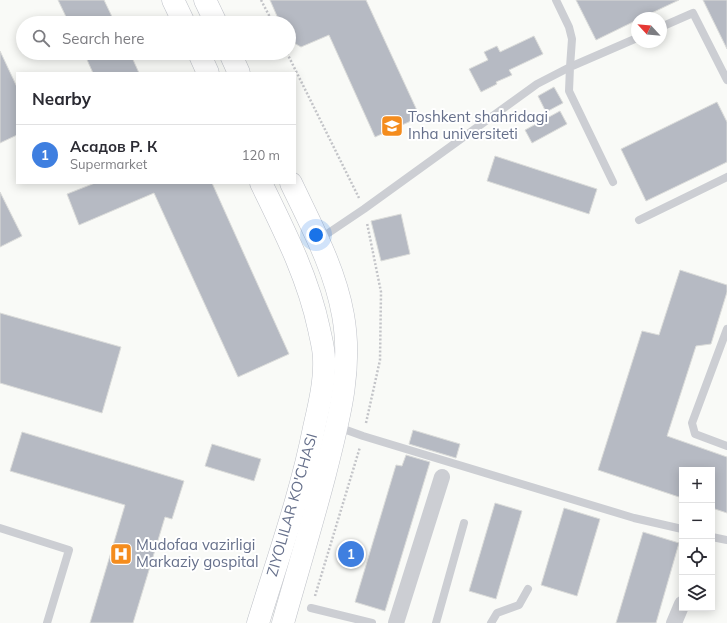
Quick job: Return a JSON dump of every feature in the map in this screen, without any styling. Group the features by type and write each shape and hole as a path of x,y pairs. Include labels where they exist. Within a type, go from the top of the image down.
{"main road":[{"path":"173,0 181,16"},
{"path":"205,0 213,16"},
{"path":"202,60 208,72"},
{"path":"233,60 239,72"},
{"name":"ZIYOLILAR KO'CHASI","path":"258,623 303,479 316,419 324,358 316,312 308,286 261,184"},
{"name":"ZIYOLILAR KO'CHASI","path":"283,623 321,491 337,426 346,375 346,337 339,296 318,241 291,184"}],"street":[{"path":"396,623 442,477"},
{"path":"674,623 679,611"}],"lane":[{"path":"556,0 569,27 572,38 569,91 613,182"},
{"path":"667,24 693,13 727,80"},
{"path":"318,241 537,84 631,41"},
{"path":"639,220 727,177"},
{"path":"727,329 692,423 695,434 727,446"},
{"path":"337,426 371,438 634,518 679,528"},
{"path":"436,623 464,523"},
{"path":"0,528 69,550 47,623"},
{"path":"715,538 727,540"},
{"path":"491,623 497,613 519,605 528,589"},
{"path":"311,608 372,623"}],"path":[{"path":"261,0 269,16"}],"building":[{"path":"58,0 104,0 112,16 66,16"},
{"path":"270,0 366,0 420,117 375,137 329,35 301,47 296,44 296,16 277,16"},
{"path":"576,0 679,0 654,12 631,12 631,23 596,40"},
{"path":"703,0 727,0 727,49"},
{"path":"534,36 543,54 509,70 512,75 496,82 497,84 481,92 469,69 488,60 484,52 497,46 500,52"},
{"path":"0,51 16,85 16,135 0,143"},
{"path":"87,60 133,60 139,72 93,72"},
{"path":"554,87 563,103 546,112 538,96"},
{"path":"717,102 727,122 727,162 646,201 621,149"},
{"path":"560,111 567,124 532,143 525,130"},
{"path":"495,156 597,189 589,214 487,181"},
{"path":"92,184 212,184 289,354 238,377 154,193 79,225 67,194"},
{"path":"0,192 22,236 0,247"},
{"path":"401,214 410,254 381,261 371,221"},
{"path":"680,270 727,285 727,292 711,344 696,346 667,436 727,457 727,513 715,509 715,467 679,467 679,497 598,470 642,331 659,335"},
{"path":"0,313 121,347 102,413 0,383"},
{"path":"413,430 460,444 456,458 409,444"},
{"path":"22,432 184,481 172,519 165,517 133,623 90,623 125,505 10,471"},
{"path":"212,444 261,459 254,481 205,466"},
{"path":"406,455 430,462 385,611 355,602 396,465 402,466"},
{"path":"495,503 522,511 496,599 469,591"},
{"path":"564,508 600,519 577,596 541,585"},
{"path":"643,532 679,543 656,623 616,623"}],"place":[{"name":"Toshkent shahridagi Inha universiteti","path":"392,126"},
{"name":"Mudofaa vazirligi Markaziy gospital","path":"121,554"},
{"name":"Асадов Р. К","path":"351,554"}]}
